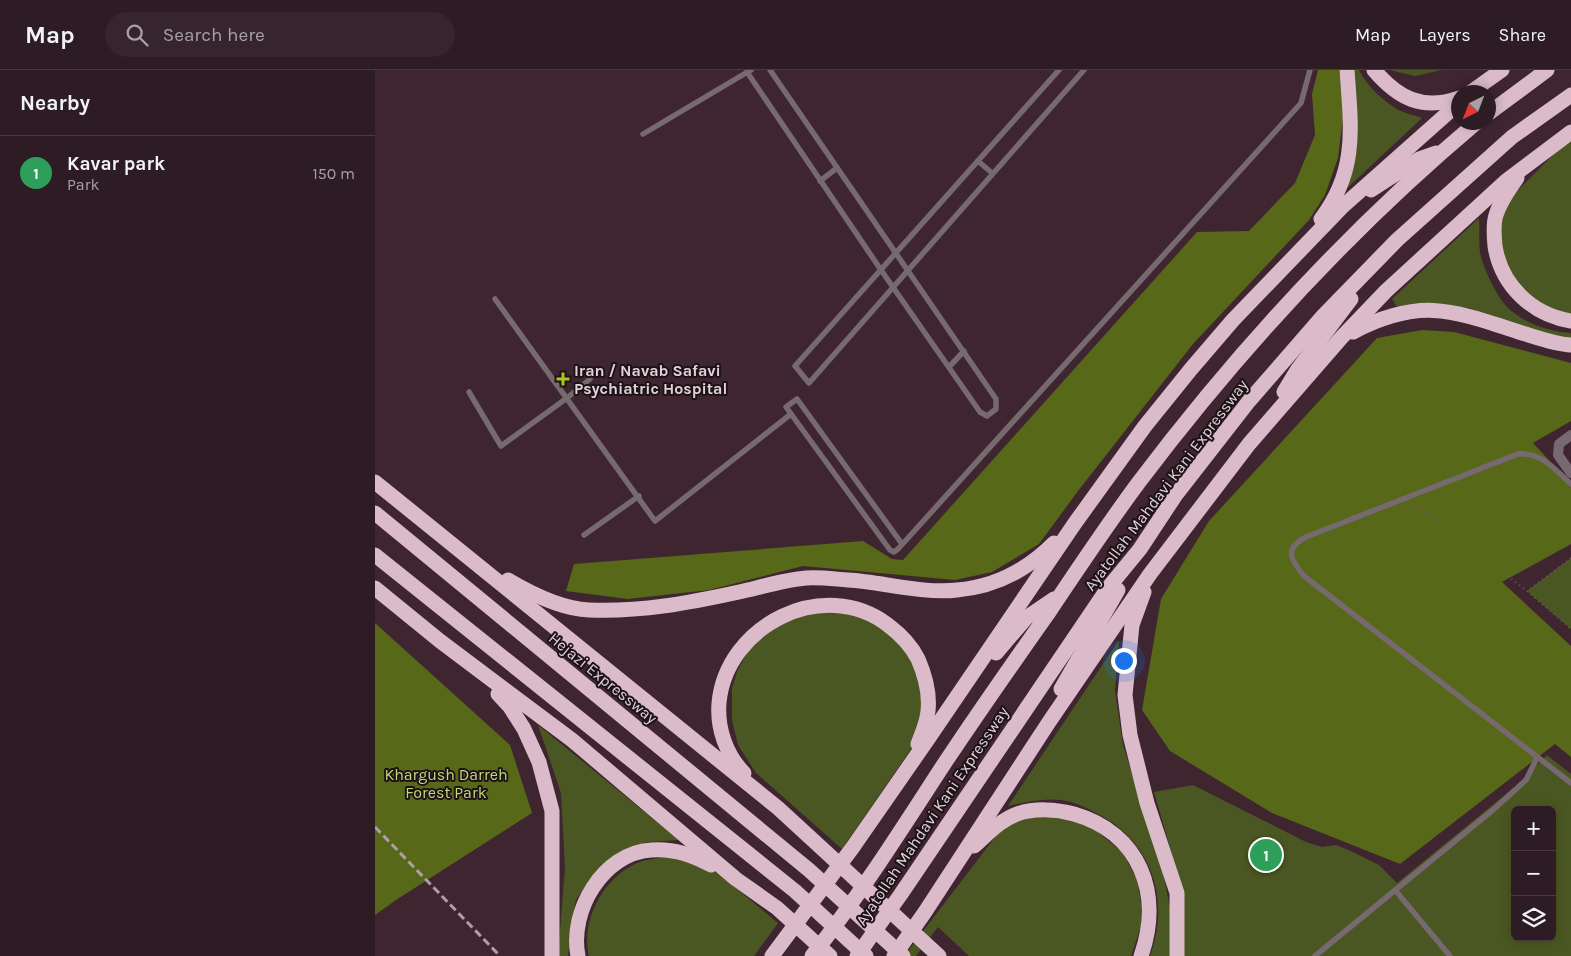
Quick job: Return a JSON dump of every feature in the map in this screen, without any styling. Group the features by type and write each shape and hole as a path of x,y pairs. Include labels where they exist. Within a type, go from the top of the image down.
{"highway":[{"path":"1294,255 1328,210 1340,188 1349,156 1351,127 1347,70"},
{"path":"1374,70 1384,82 1413,101 1427,104 1451,100"},
{"path":"1481,85 1502,70"},
{"path":"1496,108 1547,70"},
{"name":"Ayatollah Mahdavi Kani Expressway","path":"857,956 1108,588 1140,549 1175,496 1249,401 1323,316 1397,240 1512,138 1571,95"},
{"path":"772,956 847,855 1023,597 1055,554 1075,522 1145,426 1233,320 1294,255 1342,207 1451,110"},
{"name":"Ayatollah Mahdavi Kani Expressway","path":"812,956 875,869 949,757 1138,484 1246,350 1309,281 1373,214 1468,130"},
{"path":"894,956 1149,574 1262,430 1341,338 1386,291 1459,222 1506,181 1571,132"},
{"path":"1342,207 1397,175 1419,159 1444,150"},
{"path":"1529,164 1511,185 1496,215 1494,227 1497,254 1502,270 1510,285 1526,302 1541,312 1559,319 1571,321"},
{"path":"1262,430 1298,369 1380,258"},
{"path":"1341,338 1391,315 1411,310 1432,310 1449,311 1473,317 1551,342 1571,345"},
{"path":"375,482 778,808 939,956"},
{"name":"Hejazi Expressway","path":"375,513 809,870 903,956"},
{"path":"467,558 533,594 562,604 588,610 633,610 666,607 807,578 860,581 937,590 974,588 991,584 1021,569 1043,554 1075,522"},
{"path":"1049,722 1061,688 1140,549"},
{"path":"375,555 795,891 866,956"},
{"path":"1149,574 1132,625 1125,695 1129,735 1147,803 1177,893 1177,956"},
{"path":"375,588 439,641 572,740 736,879 777,908 830,956"},
{"path":"961,690 1026,618 1061,594"},
{"path":"778,808 740,769 726,747 720,727 720,696 724,678 745,643 764,626 795,611 813,606 843,606 867,612 883,620 905,640 922,669 929,703 926,722 913,760"},
{"path":"439,641 476,679 498,694 510,707 524,729 539,762 552,811 552,956"},
{"path":"960,858 1002,822 1017,814 1033,810 1069,812 1087,818 1104,827 1119,838 1130,851 1145,881 1149,898 1150,918 1147,939 1141,956"},
{"path":"578,956 576,936 580,917 589,892 607,871 625,858 650,850 676,851 700,858 736,879"}],"street":[{"path":"1571,435 1559,444 1558,455 1571,473"}],"lane":[{"path":"643,134 749,71 820,181 892,287 980,412 987,416 996,409 996,399 770,70"},
{"path":"1059,70 795,366 809,383 1084,70"},
{"path":"902,544 797,399 786,407 890,550 894,552 899,549 1301,103 1310,70"},
{"path":"978,162 992,173"},
{"path":"820,181 837,168"},
{"path":"495,299 639,496 655,521 791,414"},
{"path":"949,367 964,352"},
{"path":"469,392 501,446 591,379"},
{"path":"1571,484 1539,457 1533,454 1519,454 1298,541 1292,546 1291,552 1293,563 1305,576 1571,783"},
{"path":"584,535 639,496"},
{"path":"863,513 872,504"},
{"path":"1315,956 1494,809 1525,780 1537,758"},
{"path":"1395,890 1450,956"}],"path":[{"path":"1406,498 1527,591 1571,629"},
{"path":"1527,591 1571,558"}],"green space":[{"path":"1318,70 1339,70 1344,110 1338,158 1325,195 1309,220 1193,344 1039,544 992,572 955,580 803,566 709,590 628,599 566,591 574,564 863,541 892,559 903,560 1197,232 1249,231 1295,183 1315,135 1312,94"},
{"path":"1353,70 1359,70 1371,87 1393,107 1422,118 1343,192"},
{"path":"1390,70 1442,70 1415,76"},
{"path":"1571,142 1571,314 1550,312 1511,278 1499,244 1500,218 1513,195 1559,149"},
{"path":"1479,218 1481,257 1492,284 1504,303 1514,313 1529,322 1546,329 1571,333 1571,340 1540,335 1469,308 1417,303 1397,307 1392,299"},
{"path":"1422,330 1454,332 1571,363 1571,421 1533,443 1571,484 1571,544 1502,582 1571,646 1571,757 1555,744 1400,864 1272,813 1170,751 1142,710 1161,599 1209,521 1377,338"},
{"path":"1571,558 1571,629 1527,591"},
{"path":"814,609 871,618 910,652 925,694 915,741 911,749 842,849 756,773 738,745 732,720 732,688 746,654 771,628"},
{"name":"Khargush Darreh Forest Park","path":"375,623 510,745 532,813 375,915"},
{"path":"1119,640 1115,691 1123,745 1163,872 1170,909 1171,956 1150,956 1156,935 1157,894 1152,875 1144,858 1133,841 1118,827 1091,810 1066,801 1041,800 1008,806"},
{"path":"538,725 679,840 647,842 618,853 589,880 576,900 568,956 558,956 565,867 561,793"},
{"path":"1547,755 1571,774 1571,956 1183,956 1181,886 1154,792 1193,785 1306,842 1322,847 1336,845 1351,851 1379,865 1397,883 1517,785"},
{"path":"1048,816 1078,820 1099,833 1123,853 1137,880 1141,903 1141,927 1131,956 969,956 938,927 916,956 904,956 999,832 1021,819"},
{"path":"663,857 688,858 719,874 778,923 754,956 589,956 588,928 592,913 606,888 627,868 643,861"}],"railway":[{"path":"375,827 500,956"}],"place":[{"name":"Iran / Navab Safavi Psychiatric Hospital","path":"563,379"},
{"name":"Kavar park","path":"1266,855"}]}
